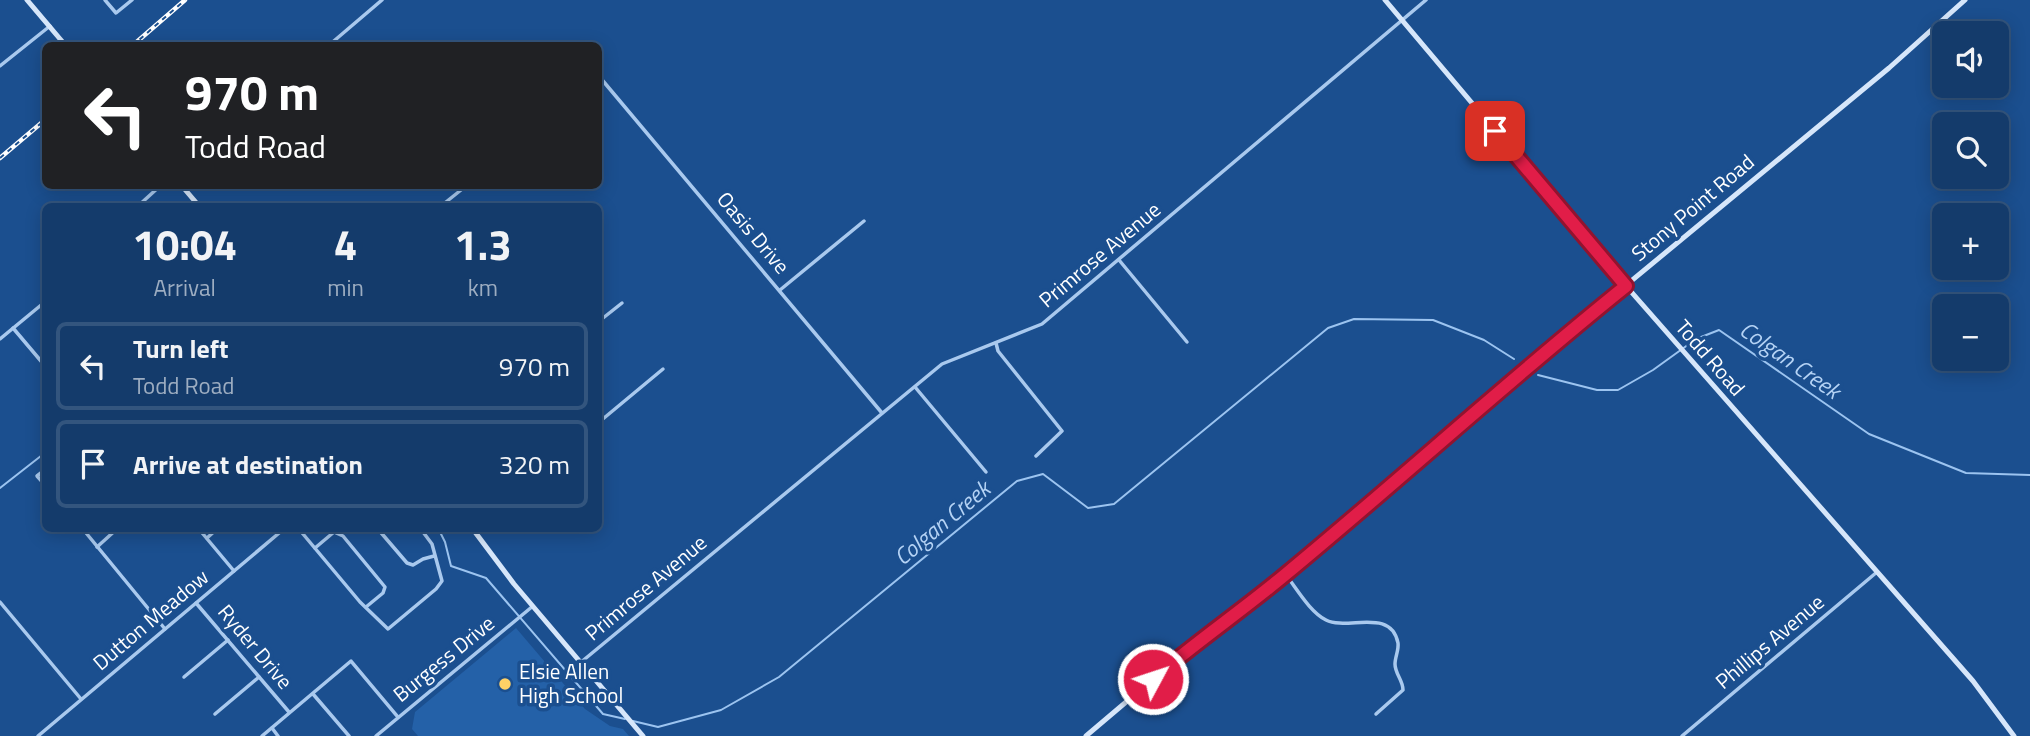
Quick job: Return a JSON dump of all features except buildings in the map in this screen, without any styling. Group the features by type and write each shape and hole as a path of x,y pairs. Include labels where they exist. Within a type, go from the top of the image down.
{"main road":[{"path":"27,0 63,42"},
{"name":"Todd Road","path":"1385,0 1626,286 1973,681 2014,736"},
{"name":"Stony Point Road","path":"1086,736 1195,643 1285,575 1498,391 1901,58 1965,0"},
{"path":"185,189 197,203"},
{"path":"475,532 533,606 643,736"}],"street":[{"path":"105,0 116,13 132,0"},
{"path":"333,42 382,0"},
{"name":"Primrose Avenue","path":"580,663 943,364 1042,324 1426,0"},
{"path":"0,66 50,26"},
{"name":"Oasis Drive","path":"602,79 882,413"},
{"path":"141,203 157,189"},
{"path":"445,203 462,189"},
{"path":"780,290 864,221"},
{"path":"1119,260 1187,342"},
{"path":"602,319 621,303"},
{"path":"0,339 42,304"},
{"path":"13,328 42,362"},
{"path":"996,343 998,351 1062,432 1036,456"},
{"path":"602,421 663,369"},
{"path":"915,387 986,472"},
{"path":"85,532 165,629"},
{"path":"97,547 114,532"},
{"path":"201,532 234,571"},
{"path":"206,538 213,532"},
{"name":"Dutton Meadow","path":"38,736 280,532"},
{"path":"301,532 388,629 441,584 442,578 432,544 423,532"},
{"path":"315,548 334,532 341,534 385,587 383,593 366,607"},
{"path":"380,532 407,563 413,565 434,556"},
{"name":"Phillips Avenue","path":"1682,736 1878,572"},
{"path":"1285,575 1323,618 1330,622 1378,622 1391,630 1398,642 1395,665 1404,685 1403,690 1376,714"},
{"path":"0,602 81,699"},
{"name":"Ryder Drive","path":"197,603 289,712"},
{"name":"Burgess Drive","path":"376,736 533,606"},
{"path":"184,677 228,640"},
{"path":"262,736 351,661 398,718"},
{"path":"215,714 259,677"},
{"path":"313,694 349,736"},
{"path":"272,728 278,736"}],"shaded area":[{"name":"Elsie Allen High School","path":"516,628 585,709 610,726 623,729 629,736 418,736 412,729 415,712"}],"waterway":[{"name":"Colgan Creek","path":"633,721 658,727 721,710 779,677 1017,481 1043,474 1088,508 1114,504 1328,328 1354,319 1433,320 1484,340 1514,359"},
{"name":"Colgan Creek","path":"1538,375 1597,390 1618,390 1653,370 1696,339 1719,330 1869,434 1966,473 2030,475"},
{"name":"Colgan Creek","path":"0,488 42,455"},
{"name":"Colgan Creek","path":"440,532 451,566 486,578 603,714 625,719"}],"railway":[{"path":"137,42 185,0"},
{"path":"0,158 42,122"}],"place":[{"name":"Elsie Allen High School","path":"505,684"}],"route":[{"path":"1153,679 1204,636 1285,575 1498,391 1626,286 1495,131"}]}
